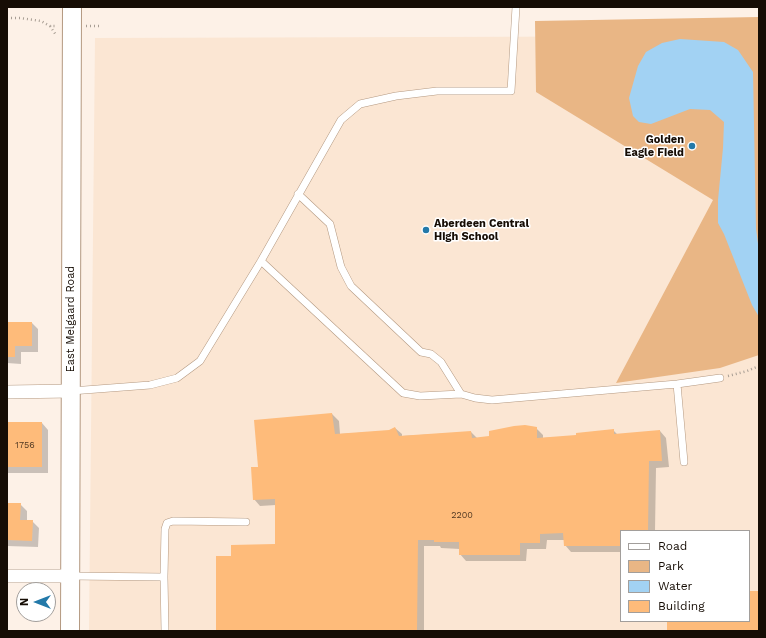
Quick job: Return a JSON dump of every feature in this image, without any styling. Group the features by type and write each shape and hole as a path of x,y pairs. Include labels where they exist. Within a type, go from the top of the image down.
{"main road":[{"name":"East Melgaard Road","path":"70,631 72,7"}],"street":[{"path":"7,392 71,391"},
{"path":"7,576 70,576"}],"lane":[{"path":"71,391 150,385 177,378 200,360 261,261 341,120 360,104 396,96 437,91 511,91 516,7"},
{"path":"298,194 330,224 341,267 351,286 421,352 431,354 441,362 461,394"},
{"path":"261,261 403,393 420,396 461,394 475,398 492,400 677,384 720,378"},
{"path":"677,384 684,462"},
{"path":"165,631 164,578 165,529 167,523 173,521 246,522"},
{"path":"70,576 164,578"}],"path":[{"path":"7,18 41,21 50,26 102,26"},
{"path":"720,378 747,371 759,366"}],"shaded area":[{"name":"Aberdeen Central High School","path":"759,36 759,631 89,631 95,38"}],"green space":[{"name":"Golden Eagle Field","path":"759,17 759,355 720,368 616,383 713,200 536,92 535,21"}],"water":[{"path":"680,39 724,42 738,50 753,72 756,229 759,251 759,317 752,305 724,234 718,223 718,200 724,122 710,110 690,109 651,124 639,122 633,116 629,98 638,66 646,52 662,43"}],"building":[{"path":"7,322 32,322 32,346 15,346 15,357 7,357"},
{"path":"332,413 335,434 389,430 395,427 399,436 471,431 472,438 489,436 489,431 525,425 537,427 537,438 576,435 576,433 614,429 614,434 660,430 662,461 649,461 648,530 620,530 620,546 564,546 563,533 540,534 540,543 520,543 520,555 459,555 459,542 434,542 434,540 418,540 417,631 216,631 216,556 231,556 231,545 275,544 275,499 253,500 251,467 258,467 254,420"},
{"path":"7,422 42,422 42,467 7,467"},
{"path":"7,503 21,503 20,520 33,520 32,541 7,540"},
{"path":"750,591 759,591 759,631 667,631 667,622 750,622"}],"place":[{"name":"Golden Eagle Field","path":"692,146"},
{"name":"Aberdeen Central High School","path":"426,230"}]}
